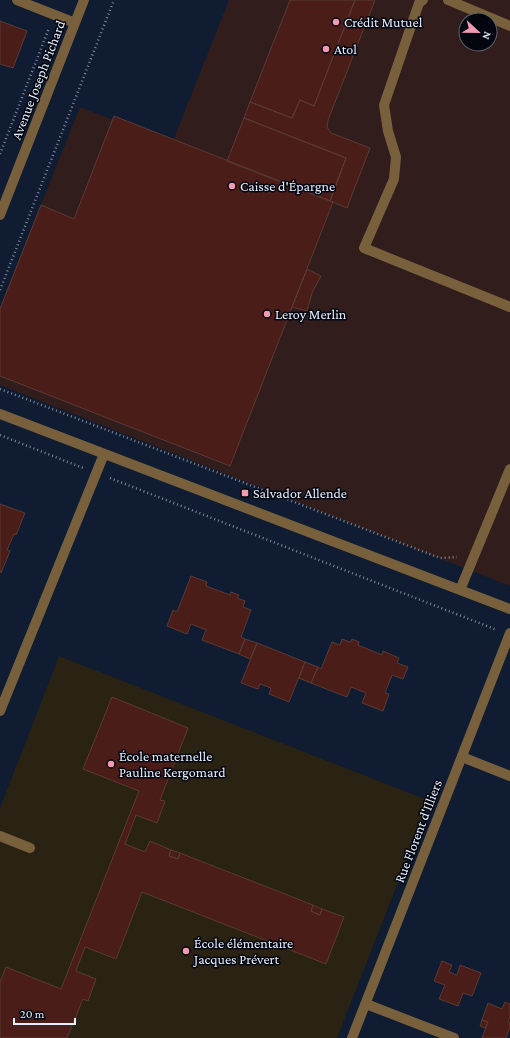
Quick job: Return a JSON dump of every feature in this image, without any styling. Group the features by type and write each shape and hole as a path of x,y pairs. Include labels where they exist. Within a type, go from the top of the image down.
{"street":[{"path":"17,0 75,23"},
{"name":"Avenue Joseph Pichard","path":"0,215 84,0"},
{"path":"423,0 419,3 384,105 388,131 396,157 394,179 364,248 510,307"},
{"path":"448,0 510,26"},
{"path":"0,414 510,609"},
{"path":"0,711 104,454"},
{"path":"460,590 473,555 510,469"},
{"name":"Rue Florent d'Illiers","path":"352,1038 510,634"},
{"path":"462,757 510,776"},
{"path":"0,836 30,848"},
{"path":"366,1004 454,1038"}],"path":[{"path":"0,290 114,0"},
{"path":"0,154 54,15"},
{"path":"0,389 440,558 473,555"},
{"path":"0,435 510,634"}],"shaded area":[{"path":"229,0 510,0 510,586 0,385 0,307 80,107 172,143"},
{"name":"École élémentaire Jacques Prévert","path":"59,656 430,801 337,1038 0,1038 0,808"}],"building":[{"path":"290,0 355,0 314,106 300,100 292,118 250,102"},
{"path":"355,0 375,0 328,120 327,127 331,133 370,148 347,208 330,201 346,158 244,118 250,102 292,118 300,100 314,106"},
{"path":"0,21 27,31 13,68 0,64"},
{"path":"114,116 333,202 230,466 0,376 0,309 41,205 74,219"},
{"path":"244,118 346,158 330,201 227,161"},
{"path":"307,269 321,276 312,293 307,311 292,307"},
{"path":"0,504 25,513 16,535 14,534 7,550 10,551 1,573 0,572"},
{"path":"191,576 207,582 206,586 230,595 231,592 239,595 237,598 245,601 243,607 251,610 241,637 245,639 239,654 202,640 206,630 191,624 187,634 167,626 173,610 177,612"},
{"path":"245,639 257,643 250,659 239,654"},
{"path":"342,639 350,642 352,639 359,642 358,645 382,655 383,651 399,658 397,663 408,667 403,679 392,675 385,693 389,694 383,711 362,703 366,693 351,687 347,697 311,683 318,667 321,669 332,642 340,645"},
{"path":"257,643 305,662 289,702 269,694 271,688 260,684 258,689 241,683"},
{"path":"305,662 318,667 311,683 299,678"},
{"path":"112,697 188,728 160,800 165,801 157,823 136,815 125,844 145,852 150,841 171,850 169,856 178,859 180,853 313,905 311,911 320,915 322,909 344,917 326,964 142,892 116,959 85,947 76,971 96,979 88,1001 83,999 67,1038 0,1038 0,982 6,967 61,989 139,791 83,769"},
{"path":"171,850 180,853 178,859 169,856"},
{"path":"313,905 322,909 320,915 311,911"},
{"path":"442,961 452,965 449,972 457,975 460,965 481,973 472,996 463,993 458,1006 439,999 445,985 434,981"},
{"path":"505,1002 510,1004 510,1017 508,1022 510,1023 510,1027 506,1038 482,1038 488,1022 482,1020 488,1003 502,1009"},
{"path":"482,1020 488,1022 485,1028 480,1026"}],"place":[{"name":"Crédit Mutuel","path":"336,22"},
{"name":"Atol","path":"326,49"},
{"name":"Caisse d'Épargne","path":"232,186"},
{"name":"Leroy Merlin","path":"267,314"},
{"name":"Salvador Allende","path":"245,493"},
{"name":"École maternelle Pauline Kergomard","path":"111,764"},
{"name":"École élémentaire Jacques Prévert","path":"186,951"}]}
